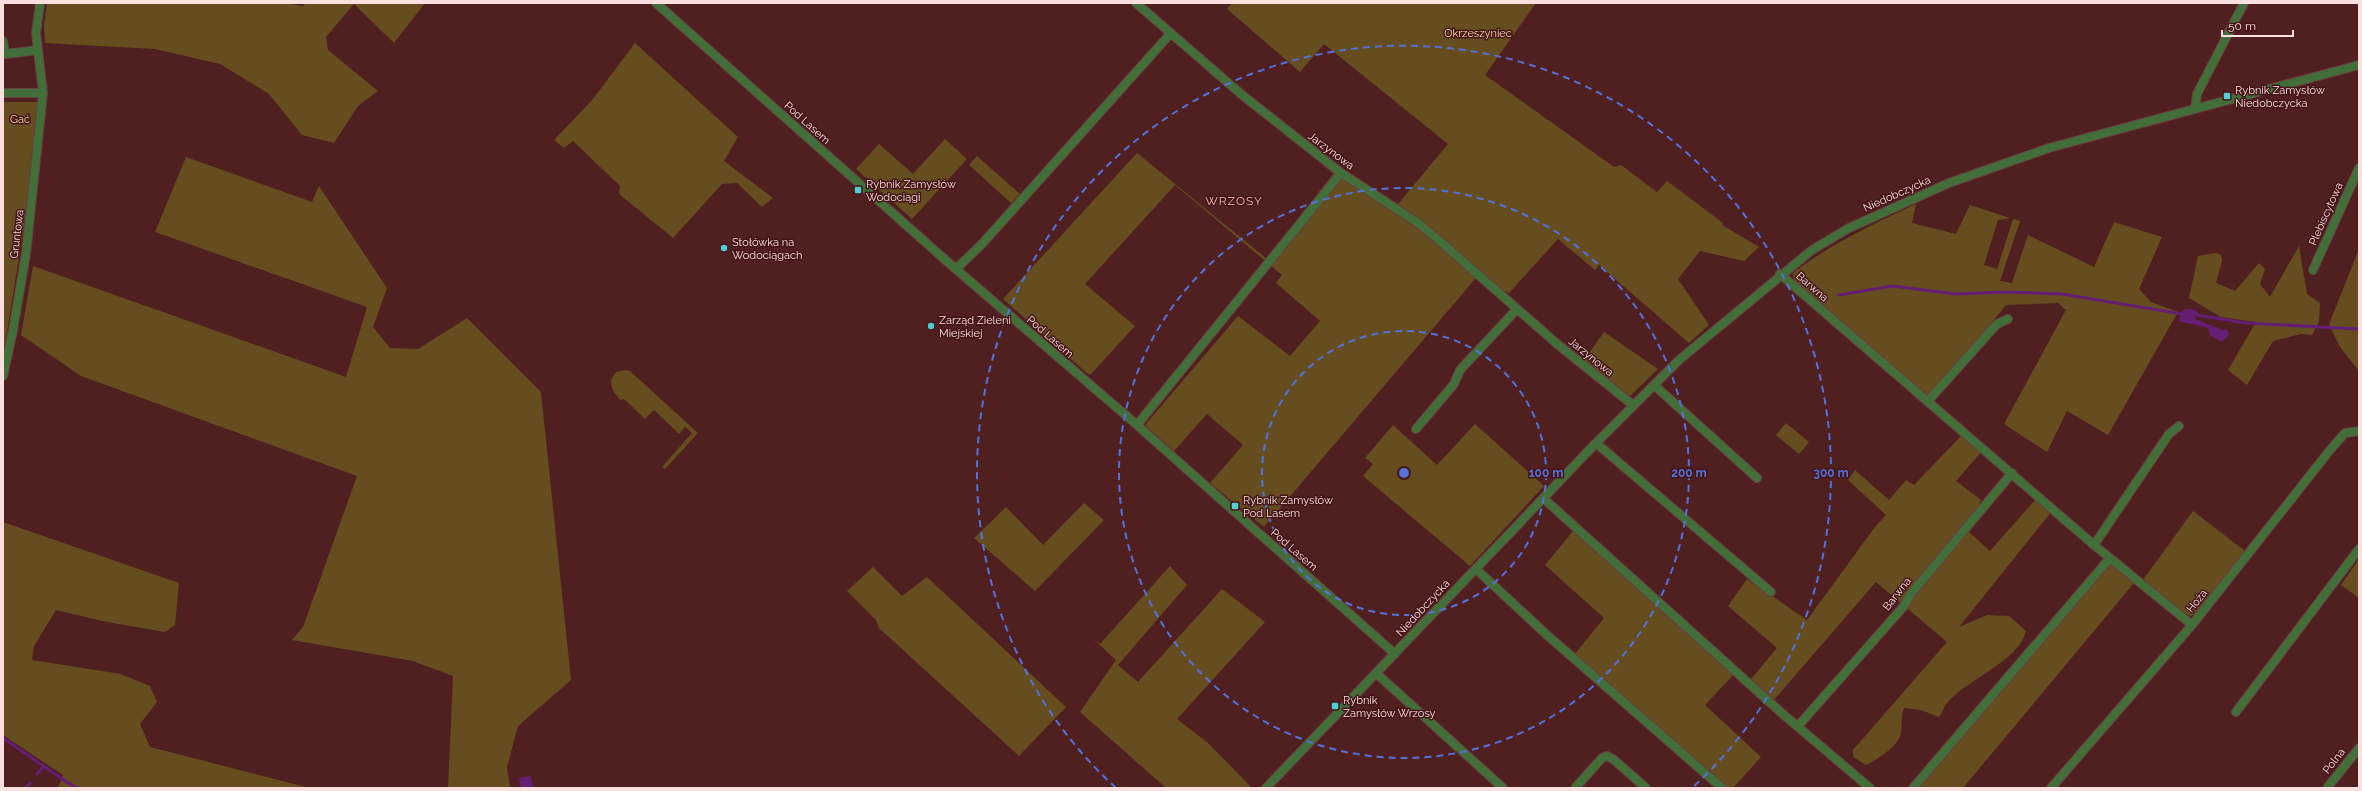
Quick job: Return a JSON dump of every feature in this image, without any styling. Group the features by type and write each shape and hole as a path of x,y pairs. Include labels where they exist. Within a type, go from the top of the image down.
{"street":[{"name":"Gruntowa","path":"3,376 14,330 26,254 43,93 36,33 40,3"},
{"name":"Pod Lasem","path":"656,3 956,269 1137,425 1395,654"},
{"name":"Jarzynowa","path":"1136,3 1241,94 1341,173 1418,223 1517,309 1633,405"},
{"path":"2195,109 2197,94 2244,3"},
{"path":"956,269 981,245 1171,33"},
{"path":"3,41 5,54 38,50"},
{"name":"Niedobczycka","path":"1266,788 1633,405 1679,360 1780,274 1812,250 1849,228 1949,183 2049,148 2359,65"},
{"path":"3,93 43,93"},
{"name":"Plebiscytowa","path":"2313,270 2359,168"},
{"path":"1137,425 1341,173"},
{"name":"Barwna","path":"1780,274 2094,545 2192,624"},
{"path":"1416,429 1454,384 1460,370 1517,309"},
{"path":"1928,401 1997,324 2008,319"},
{"path":"1654,385 1757,478"},
{"path":"2094,545 2169,434 2179,426"},
{"name":"Hoża","path":"2051,788 2192,624 2330,450 2345,434 2359,431"},
{"path":"1596,443 1771,592"},
{"name":"Barwna","path":"1798,726 1904,606 1910,595 2012,473"},
{"path":"1544,498 1798,726 1870,788"},
{"path":"2236,712 2359,549"},
{"path":"1913,788 2110,558"},
{"path":"1476,569 1547,635 1722,788"},
{"path":"1376,673 1503,788"},
{"name":"Polna","path":"2327,788 2359,748"},
{"path":"1575,788 1602,758 1607,756 1613,759 1646,788"}],"green space":[{"path":"47,3 285,3 303,6 305,3 425,3 394,43 354,4 326,37 328,50 378,91 358,106 334,143 302,135 269,94 220,64 155,49 45,43 44,25"},
{"name":"Okrzeszyniec","path":"1232,3 1536,3 1485,75 1614,167 1621,165 1657,192 1667,181 1723,223 1722,225 1759,247 1744,261 1700,251 1678,279 1709,325 1689,343 1599,265 1595,270 1558,239 1509,293 1475,279 1264,527 1210,483 1243,445 1207,414 1174,451 1145,425 1238,316 1290,356 1320,321 1276,283 1282,275 1175,185 1085,284 1135,326 1091,374 1088,374 1003,299 1137,153 1267,259 1339,166 1398,204 1448,144 1324,44 1300,72 1227,9"},
{"path":"635,43 738,137 724,161 773,198 762,207 737,183 722,184 673,238 619,194 620,186 573,141 564,148 554,140 593,99"},
{"name":"Gać","path":"3,102 40,102 23,232 3,357"},
{"path":"945,139 967,159 912,219 856,169 879,144 913,174"},
{"path":"977,156 1020,194 1011,203 969,165"},
{"path":"186,157 312,202 319,186 387,288 373,327 390,348 418,349 467,318 541,392 571,680 518,726 507,767 510,788 448,788 453,676 413,661 292,640 303,627 357,476 81,376 21,335 33,266 346,377 367,307 155,232"},
{"path":"1916,204 1912,223 1956,234 1970,205 2010,218 1998,220 1984,265 1997,269 2013,219 2020,221 2000,281 2012,283 2028,235 2094,267 2114,222 2162,237 2139,289 2151,302 2178,312 2108,435 2067,411 2047,452 2004,424 2066,310 2058,303 2006,305 1930,398 1794,282 1793,273 1822,253 1868,227"},
{"path":"2299,246 2307,294 2320,303 2319,321 2312,335 2301,334 2273,341 2247,385 2228,370 2256,322 2221,317 2189,298 2198,256 2216,253 2221,255 2222,261 2216,283 2235,291 2259,263 2265,269 2260,284 2270,297"},
{"path":"2359,249 2359,371 2340,347 2329,324"},
{"path":"1604,332 1658,369 1630,396 1584,360"},
{"path":"625,370 630,371 698,433 665,469 662,467 692,433 685,427 679,434 654,410 645,419 624,399 620,400 613,390 611,383 616,372"},
{"path":"1786,423 1809,442 1799,454 1776,435"},
{"path":"1475,424 1544,486 1470,566 1363,476 1373,464 1365,458 1393,425 1437,465"},
{"path":"1961,436 1982,451 1956,481 1981,500 1968,531 1990,551 2036,499 2052,511 1959,627 1987,615 2009,616 2026,631 2022,642 2014,651 1992,669 1957,693 1946,704 1939,717 1921,710 1904,708 1901,733 1898,740 1885,753 1866,765 1853,757 1853,750 1947,642 1876,582 1773,701 1751,679 1777,648 1728,606 1747,579 1807,620 1875,527 1886,515 1848,480 1855,470 1889,500 1906,480 1914,485"},
{"path":"1084,503 1104,520 1035,591 974,538 1006,507 1043,545"},
{"path":"2193,511 2245,551 2197,613 2191,616 2177,609 2143,580"},
{"path":"3,522 179,583 175,625 165,632 102,621 56,610 34,646 32,660 121,674 150,686 157,702 140,724 150,747 310,788 58,788 63,775 3,735"},
{"path":"1574,530 1735,673 1705,705 1761,757 1733,788 1720,788 1574,655 1604,618 1545,565"},
{"path":"2359,559 2359,598 2341,585"},
{"path":"2108,560 2134,583 1963,788 1917,788"},
{"path":"1170,566 1187,585 1118,665 1138,682 1222,589 1265,622 1177,719 1208,743 1252,788 1166,788 1080,712 1116,660 1093,639 1100,644"},
{"path":"873,567 902,596 927,577 1066,707 1019,756 879,628 876,620 847,591"}],"shaded area":[{"path":"2184,309 2196,310 2198,313 2195,319 2223,330 2227,329 2229,334 2227,338 2221,342 2210,335 2208,328 2178,321"},
{"path":"531,776 533,788 521,788 519,778"}],"waterway":[{"path":"1839,295 1892,286 1956,294 2007,292 2062,294 2182,314"},
{"path":"2197,315 2246,323 2359,329"},
{"path":"3,738 68,783 78,788"},
{"path":"37,774 43,767"},
{"path":"26,788 30,783"}],"place":[{"name":"Rybnik Zamysłów Niedobczycka","path":"2227,96"},
{"name":"Rybnik Zamysłów Wodociągi","path":"858,190"},
{"name":"Stołówka na Wodociągach","path":"724,248"},
{"name":"Zarząd Zieleni Miejskiej","path":"931,326"},
{"name":"Rybnik Zamysłów Pod Lasem","path":"1235,506"},
{"name":"Rybnik Zamysłów Wrzosy","path":"1335,706"}],"district":[{"name":"WRZOSY","path":"1234,201"}]}
